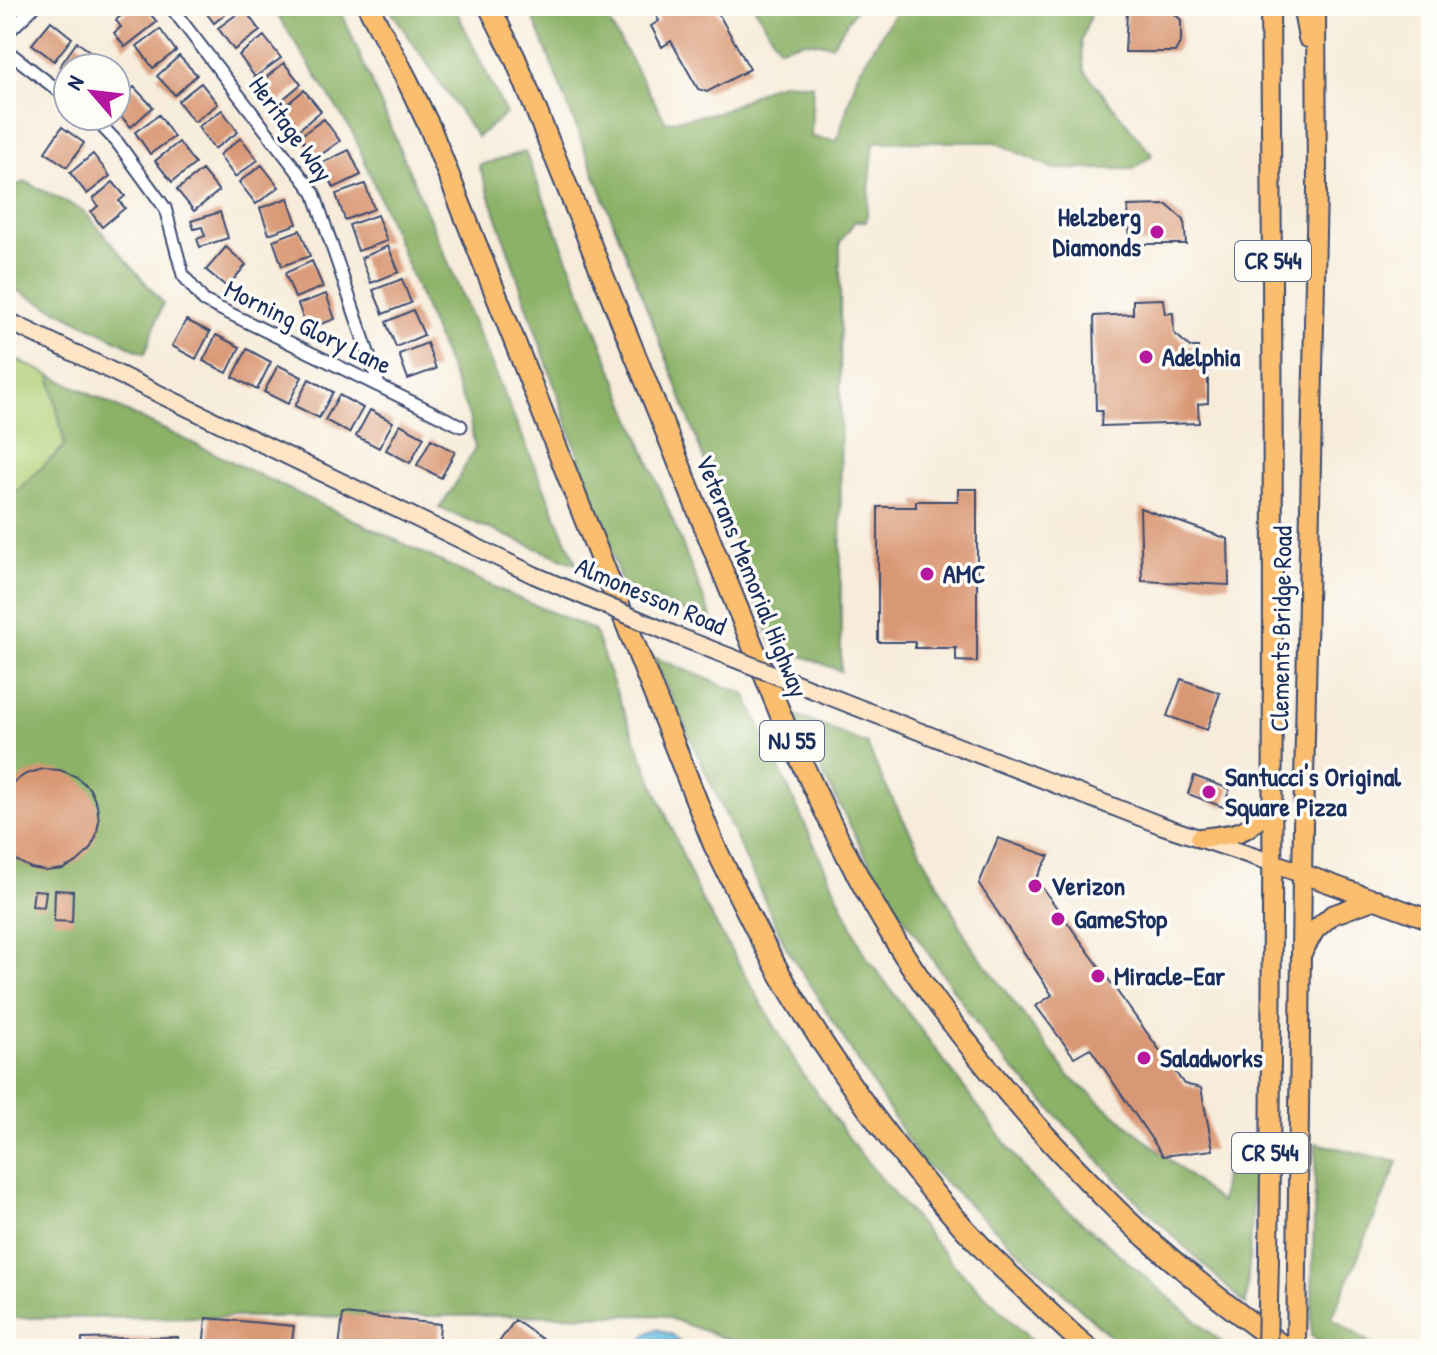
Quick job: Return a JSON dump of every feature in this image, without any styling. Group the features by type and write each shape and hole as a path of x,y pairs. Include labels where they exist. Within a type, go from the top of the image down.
{"highway":[{"path":"368,6 430,128 714,845 752,922 819,1037 905,1158 993,1258 1089,1349"},
{"name":"Veterans Memorial Highway","path":"489,6 521,72 784,723 836,833 879,912 934,999 1013,1102 1055,1147 1148,1239 1211,1292 1287,1349"}],"main road":[{"name":"Clements Bridge Road","path":"1267,1349 1273,863 1270,6"},
{"path":"1302,6 1318,88"},
{"name":"Clements Bridge Road","path":"1296,1349 1318,88 1316,6"},
{"name":"Almonesson Road","path":"6,320 534,575 677,636 1062,787 1431,920"},
{"path":"1200,838 1241,833 1258,822 1273,803"},
{"path":"1301,956 1315,930 1332,915 1376,899"}],"street":[{"path":"6,34 35,6"},
{"name":"Heritage Way","path":"170,6 314,193 379,385"},
{"path":"6,50 52,86"},
{"name":"Morning Glory Lane","path":"107,132 165,208 183,275 204,301 461,426"}],"green space":[{"path":"272,6 339,6 577,565 439,508 475,448 469,416 354,135"},
{"path":"388,6 454,6 506,114 477,137"},
{"path":"529,6 600,6 666,122 720,112 785,82 813,85 811,137 837,141 858,73 899,6 1094,6 1081,41 1084,70 1152,155 1134,169 1054,169 995,142 874,142 866,222 855,221 840,242 841,671 772,644 671,370"},
{"path":"754,6 858,6 832,45 805,41 779,48"},
{"path":"525,152 714,624 623,586 479,165"},
{"path":"26,182 84,211 163,303 145,354 6,285 6,188"},
{"path":"6,355 50,375 65,446 6,501"},
{"path":"50,375 513,596 594,630 621,705 699,895 799,1068 858,1151 953,1264 1040,1349 754,1349 661,1315 6,1318 6,501 65,446"},
{"path":"653,657 745,694 865,955 1033,1180 1229,1349 1124,1349 920,1159 786,947"},
{"path":"792,714 867,744 883,781 970,944 1070,1077 1221,1203 1226,1153 1256,1163 1246,1305 1134,1198 992,1046 879,881"},
{"path":"1316,1143 1398,1162 1332,1318 1379,1349 1333,1349 1311,1336"}],"water":[{"path":"657,1329 673,1335 686,1349 641,1349 644,1336"}],"building":[{"path":"133,6 144,6 157,22 125,47 114,33 121,27 116,20"},
{"path":"201,6 236,6 214,23"},
{"path":"651,6 714,6 750,69 707,92 698,89 671,41 662,47 651,26 659,21"},
{"path":"244,9 260,31 234,50 218,28"},
{"path":"1172,11 1181,20 1181,41 1175,52 1125,52 1127,12"},
{"path":"51,21 72,38 61,52 52,52 52,59 32,44"},
{"path":"160,29 176,51 153,68 137,46"},
{"path":"264,36 281,58 255,77 239,55"},
{"path":"77,42 91,52 70,52"},
{"path":"179,56 197,75 175,95 157,76"},
{"path":"284,63 301,84 276,105 259,83"},
{"path":"201,83 218,104 194,122 178,101"},
{"path":"134,87 153,107 132,126"},
{"path":"304,90 321,111 296,132 279,111"},
{"path":"222,110 238,132 214,149 198,127"},
{"path":"159,115 174,137 150,154 135,132"},
{"path":"324,119 340,141 315,159 300,136"},
{"path":"59,132 69,132 84,143 67,167 45,152"},
{"path":"241,138 258,160 235,177 219,155"},
{"path":"179,142 195,164 172,182 155,161"},
{"path":"349,150 361,175 334,188 322,163"},
{"path":"93,154 110,176 87,194 70,173"},
{"path":"262,165 279,187 256,204 239,182"},
{"path":"202,170 219,191 194,211 177,190"},
{"path":"113,182 125,196 119,201 125,208 102,227 91,212 98,206 93,199"},
{"path":"365,184 374,209 345,220 336,194"},
{"path":"288,198 297,224 269,234 260,208"},
{"name":"Helzberg Diamonds","path":"1167,205 1184,220 1186,244 1130,244 1128,206"},
{"path":"220,212 228,238 200,247 197,239 205,236 202,227 194,229 191,221"},
{"path":"377,215 387,241 358,251 349,225"},
{"path":"300,230 310,256 282,266 273,240"},
{"path":"388,246 399,272 371,283 361,258"},
{"path":"226,247 246,265 227,287 206,270"},
{"path":"312,261 323,287 295,298 285,273"},
{"path":"402,279 411,303 383,314 373,290"},
{"path":"326,294 335,319 307,329 298,304"},
{"name":"Adelphia","path":"1163,299 1165,314 1173,313 1174,333 1190,347 1198,347 1198,366 1208,366 1208,403 1198,404 1199,423 1101,426 1102,411 1096,411 1094,316 1133,314 1133,300"},
{"path":"413,310 424,335 396,347 386,322"},
{"path":"186,320 210,332 196,359 172,346"},
{"path":"216,335 240,347 227,373 203,361"},
{"path":"427,343 436,369 408,379 399,354"},
{"path":"247,349 271,362 257,390 233,377"},
{"path":"278,365 302,377 288,404 264,392"},
{"path":"309,379 333,392 319,418 295,406"},
{"path":"339,395 363,408 349,433 325,420"},
{"path":"370,410 393,422 379,448 356,436"},
{"path":"400,424 424,437 410,463 386,450"},
{"path":"431,439 455,452 441,478 417,465"},
{"name":"AMC","path":"958,489 977,489 977,662 956,661 956,648 915,648 915,642 878,642 878,507 916,507 916,501 958,501"},
{"path":"1140,508 1228,539 1229,585 1142,581"},
{"path":"1181,679 1220,693 1207,730 1167,716"},
{"path":"43,769 60,770 77,777 90,789 97,805 99,821 89,851 63,869 47,871 17,861 6,849 6,792 11,784 26,774"},
{"name":"Santucci's Original Square Pizza","path":"1194,776 1230,789 1223,807 1188,794"},
{"path":"998,838 1049,856 1036,879 1184,1084 1201,1088 1213,1150 1163,1156 1090,1048 1074,1057 1036,1006 1052,995 979,884"},
{"path":"34,890 46,891 44,907 32,906"},
{"path":"55,890 73,891 72,922 54,921"},
{"path":"1428,1043 1431,1043 1431,1093 1427,1093"},
{"path":"343,1314 440,1324 438,1349 339,1349"},
{"path":"206,1318 294,1326 291,1349 203,1349"},
{"path":"515,1320 556,1349 494,1349"},
{"path":"178,1337 178,1349 82,1349 82,1339"}],"place":[{"name":"Helzberg Diamonds","path":"1157,232"},
{"name":"Adelphia","path":"1146,357"},
{"name":"AMC","path":"927,574"},
{"name":"Santucci's Original Square Pizza","path":"1209,792"},
{"name":"Verizon","path":"1035,886"},
{"name":"GameStop","path":"1058,919"},
{"name":"Miracle-Ear","path":"1098,976"},
{"name":"Saladworks","path":"1144,1058"}]}
